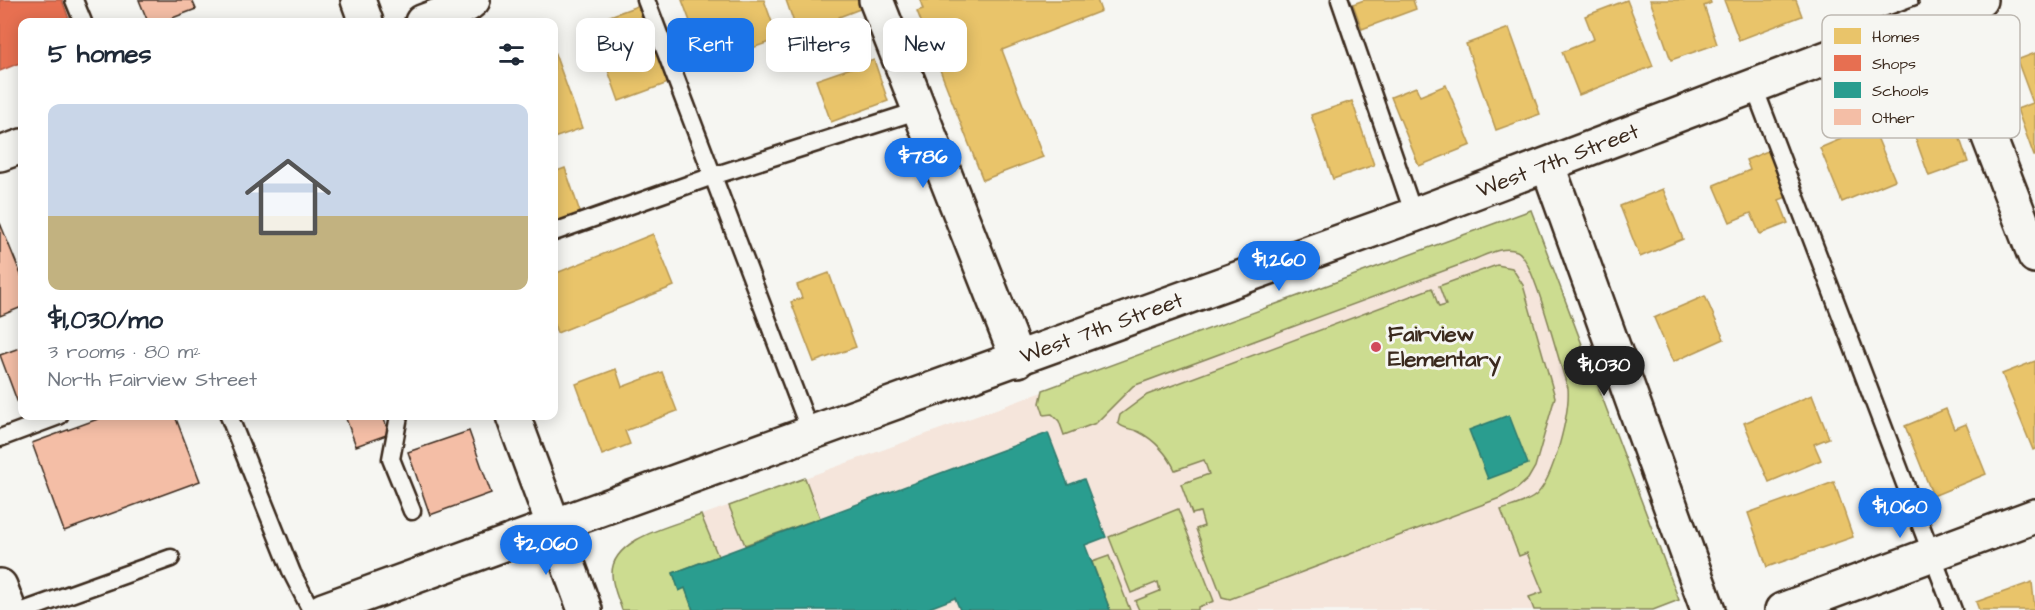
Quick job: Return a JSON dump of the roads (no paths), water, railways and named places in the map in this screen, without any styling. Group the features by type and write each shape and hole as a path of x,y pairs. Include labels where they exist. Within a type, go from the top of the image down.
{"street":[{"path":"433,18 467,5 472,0"},
{"path":"876,0 1018,360"},
{"name":"West 7th Street","path":"1923,15 1939,8 1980,0"},
{"name":"West 7th Street","path":"323,610 1548,166 1754,87 1822,58"},
{"path":"1989,138 2035,256"},
{"path":"0,154 18,147"},
{"path":"1548,166 1708,610"},
{"path":"515,420 556,525 585,610"},
{"path":"1782,610 2035,516"},
{"path":"0,586 9,610"}],"lane":[{"path":"74,0 81,18"},
{"path":"646,0 811,434"},
{"path":"1340,0 1414,215"},
{"path":"1754,87 1953,610"},
{"path":"558,231 713,176 920,110"},
{"path":"0,438 48,420"},
{"path":"231,420 292,573 311,610"},
{"path":"398,420 391,459 412,511"},
{"path":"26,610 171,558"}],"place":[{"name":"Fairview Elementary","path":"1376,347"}]}
